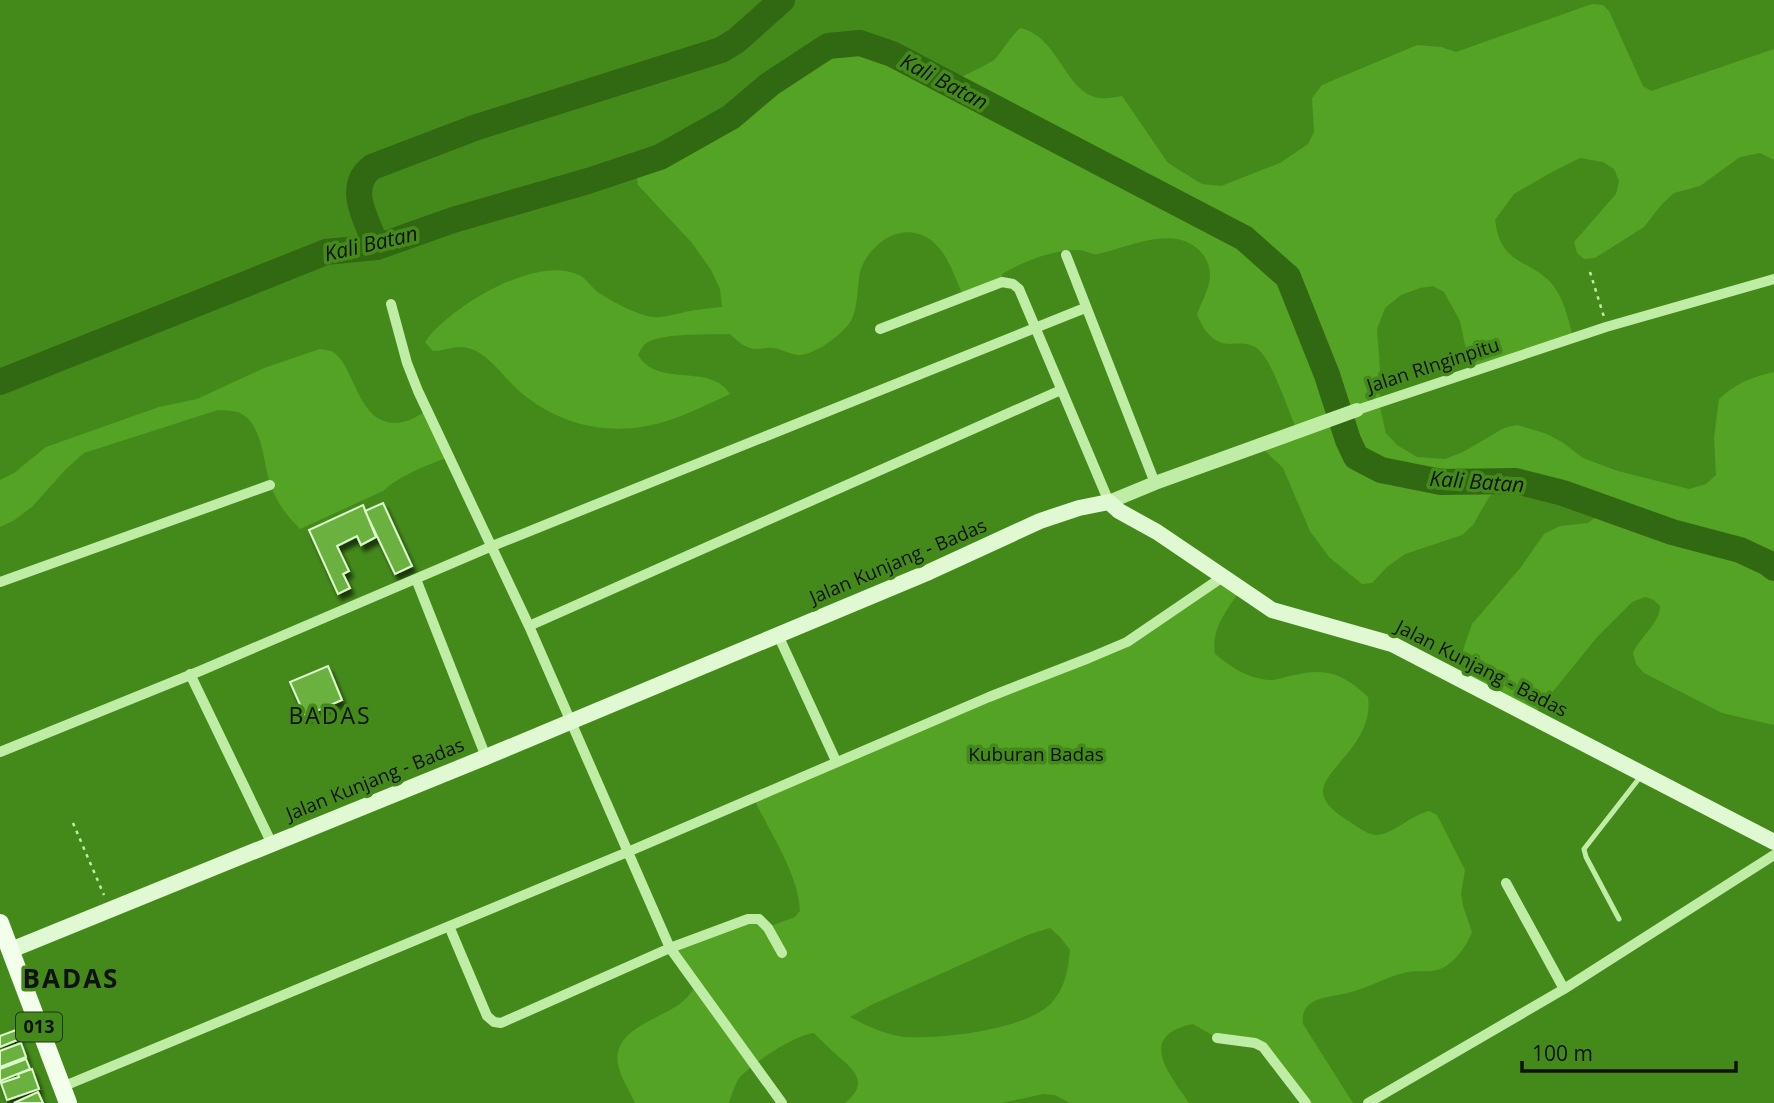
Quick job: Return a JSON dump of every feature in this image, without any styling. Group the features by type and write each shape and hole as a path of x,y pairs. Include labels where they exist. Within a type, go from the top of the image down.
{"main road":[{"name":"Jalan Kunjang - Badas","path":"5,952 486,757 929,572 1040,521 1079,508 1109,502 1272,610 1392,643 1774,842"},
{"name":"013","path":"0,923 5,952 65,1095"}],"street":[{"path":"1066,255 1155,483"},
{"name":"Jalan RInginpitu","path":"1109,502 1297,430 1606,327 1774,279"},
{"path":"880,329 1002,282 1013,284 1020,289 1109,502"},
{"path":"391,304 414,382 529,626 630,851 670,948 782,1103"},
{"path":"0,752 491,547 1085,308"},
{"path":"529,626 1062,390"},
{"path":"0,582 270,485"},
{"path":"65,1095 449,926 836,761 1127,642 1224,576"},
{"path":"416,579 486,757"},
{"path":"778,635 836,761"},
{"path":"190,674 272,844"},
{"path":"1368,1103 1564,989 1774,855"},
{"path":"1506,883 1564,989"},
{"path":"449,926 487,1016 494,1022 502,1023 670,948 748,919 759,919 768,928 782,953"},
{"path":"1217,1038 1263,1047 1306,1103"}],"lane":[{"path":"1619,919 1584,849 1643,774"}],"path":[{"path":"1590,272 1606,327"},
{"path":"73,823 111,911"}],"green space":[{"path":"1592,4 1603,5 1609,11 1643,86 1651,91 1774,49 1774,160 1760,153 1740,157 1700,186 1674,193 1644,227 1595,258 1584,259 1577,253 1574,242 1616,194 1619,181 1614,169 1603,162 1580,158 1514,194 1495,220 1498,236 1511,255 1537,271 1555,288 1564,306 1574,340 1471,373 1460,321 1444,292 1433,286 1401,295 1385,308 1377,329 1381,384 1379,403 1386,433 1397,445 1417,457 1445,459 1463,452 1504,428 1517,425 1547,434 1583,458 1618,471 1689,489 1706,484 1716,475 1714,438 1719,399 1744,382 1774,372 1774,725 1722,713 1644,673 1636,664 1633,653 1657,618 1660,606 1645,597 1632,602 1598,636 1533,716 1461,679 1463,650 1472,624 1521,567 1544,534 1560,526 1588,523 1597,516 1594,504 1540,486 1507,481 1489,497 1473,525 1462,535 1405,554 1387,567 1372,583 1362,584 1329,557 1310,531 1283,468 1259,445 1297,430 1275,376 1259,350 1251,345 1221,342 1205,330 1197,315 1209,286 1208,265 1200,251 1177,239 1151,240 1098,254 1068,250 1048,254 1002,274 1002,282 964,297 946,258 934,243 913,233 891,236 881,242 864,262 855,309 849,324 833,339 812,352 799,355 773,348 753,349 730,334 672,336 644,345 638,355 647,365 671,374 710,379 730,394 670,420 630,428 591,426 553,414 519,391 492,363 477,352 460,347 433,351 425,342 453,314 473,300 518,278 541,272 561,270 579,275 604,296 647,316 662,317 722,307 720,289 711,270 692,243 638,185 635,165 660,157 731,117 770,84 828,46 845,42 871,45 945,84 995,59 1020,28 1044,41 1078,87 1088,94 1103,98 1122,96 1168,163 1202,184 1221,186 1280,163 1308,144 1314,132 1312,98 1322,85 1417,45 1441,47 1456,52"},
{"path":"320,349 331,351 340,358 366,407 376,417 387,422 403,422 427,411 449,457 414,471 383,491 300,529 286,514 275,496 258,435 248,418 233,411 218,410 84,453 32,507 0,527 0,480 14,473 46,447 159,407 197,399 264,368"},
{"name":"Kuburan Badas","path":"1224,576 1241,589 1218,627 1215,654 1240,671 1260,679 1274,680 1317,672 1335,675 1351,683 1368,697 1368,714 1356,742 1325,783 1323,792 1329,805 1357,827 1376,835 1388,832 1429,811 1437,815 1465,870 1461,894 1472,932 1462,951 1450,963 1437,970 1408,972 1358,990 1319,999 1306,1008 1303,1024 1353,1103 1306,1103 1263,1047 1217,1038 1193,1024 1176,1030 1166,1037 1161,1046 1166,1068 1189,1103 1070,1103 1055,1095 1043,1094 1002,1103 845,1103 858,1084 855,1073 814,1033 786,1044 746,1071 737,1082 729,1103 635,1103 619,1068 621,1044 638,1027 682,1002 696,984 670,948 748,919 768,927 795,917 800,911 789,868 753,797 1127,642","holes":["1050,928 1070,950 1064,983 1054,1000 1026,1019 962,1034 905,1037 870,1027 850,1017 871,1005 1030,934"]}],"building":[{"path":"383,503 412,566 395,574 365,511"},
{"path":"363,505 376,537 361,545 357,536 337,546 349,571 343,574 350,588 338,594 309,530"},
{"path":"328,666 342,700 305,716 290,682"},
{"path":"16,1030 20,1039 0,1047 0,1036"},
{"path":"21,1043 26,1057 0,1067 0,1051"},
{"path":"26,1059 30,1069 0,1081 0,1069"},
{"path":"32,1069 39,1089 7,1100 1,1083"},
{"path":"38,1092 43,1103 14,1103"}],"waterway":[{"path":"377,247 359,194 364,175 372,167 477,127 721,50 736,41 782,0"},
{"name":"Kali Batan","path":"0,382 326,252 377,247 453,220 660,157 731,117 770,84 828,46 860,43 892,54 1244,238 1288,277 1356,457 1381,470 1441,482 1516,481 1563,493 1672,532 1740,550 1774,568"}],"district":[{"name":"BADAS","path":"330,716"},
{"name":"BADAS","path":"71,979"}]}
